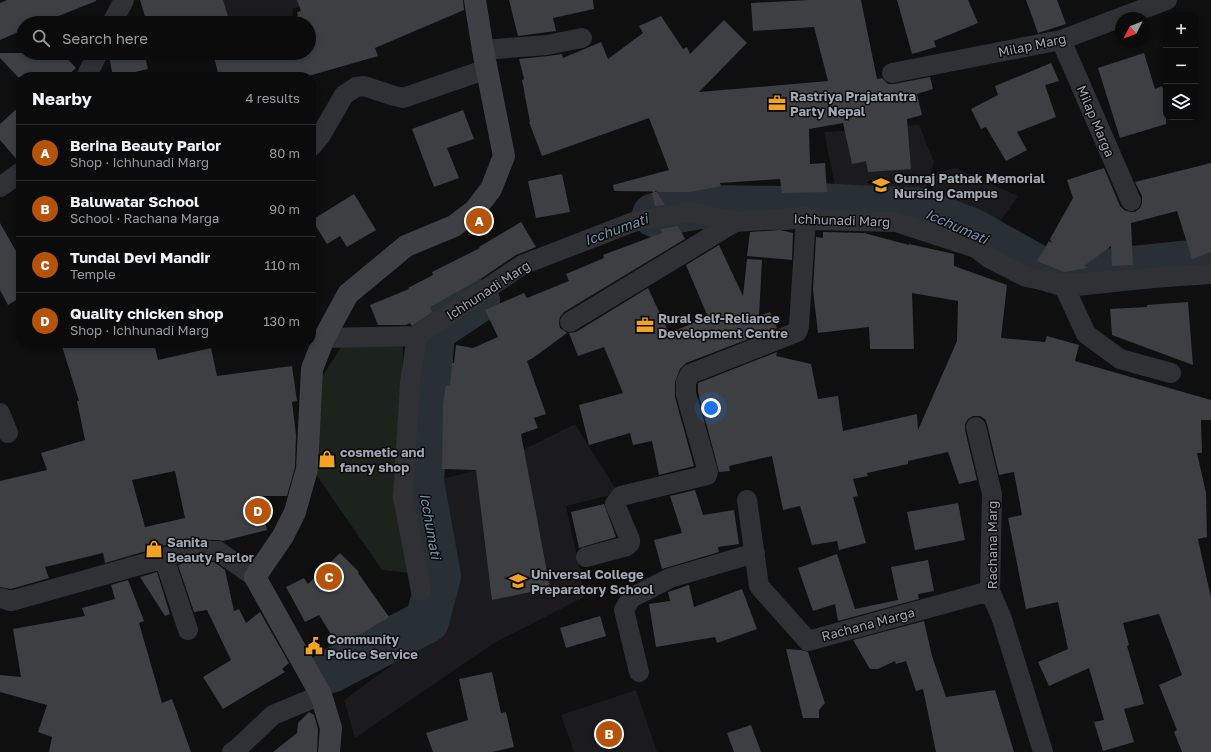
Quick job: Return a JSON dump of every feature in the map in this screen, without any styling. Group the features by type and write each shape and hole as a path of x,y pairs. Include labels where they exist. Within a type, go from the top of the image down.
{"street":[{"path":"116,16 124,0"},
{"path":"255,577 283,536 295,512 307,469 312,369 324,338 348,294 406,246 454,226 475,210 491,189 504,156 475,0"},
{"name":"Milap Marg","path":"892,73 1061,40 1167,0"},
{"path":"316,141 344,95 356,87 364,86 403,98 485,60 582,38"},
{"name":"Milap Marga","path":"1061,40 1131,201"},
{"path":"88,72 94,60"},
{"path":"0,178 16,173"},
{"path":"0,187 16,175"},
{"name":"Ichhunadi Marg","path":"417,336 522,265 636,221 691,212 735,222 806,217 815,220 896,222 976,248 989,258 1026,277 1063,284 1211,274"},
{"path":"586,557 627,546 630,543 615,504 621,496 707,475 708,472 686,394 686,382 690,374 797,332 799,326 806,217"},
{"path":"570,322 735,222"},
{"path":"1063,284 1086,334 1120,359 1171,373"},
{"path":"324,338 417,336 410,384 403,497 421,591"},
{"path":"0,413 8,433"},
{"name":"Rachana Marg","path":"976,428 992,494 990,591 1002,619 1043,752"},
{"name":"Rachana Marga","path":"748,500 759,586 808,641 990,591"},
{"path":"0,598 12,601 164,558 186,550 218,551 255,577 321,695 331,728 329,752"},
{"path":"639,672 624,610 631,598 670,578 755,553"},
{"path":"164,558 188,630"},
{"path":"232,752 273,715 321,695"}],"shaded area":[{"path":"189,0 322,0 292,9 293,16 192,16"},
{"name":"Gunraj Pathak Memorial Nursing Campus","path":"919,125 934,162 924,198 930,198 937,172 956,168 1018,196 988,239 944,214 911,201 837,197 824,132"},
{"path":"403,339 400,496 410,573 382,570 315,473 315,387 342,346"},
{"name":"Universal College Preparatory School","path":"575,424 618,493 566,506 580,570 584,597 494,643 355,738 344,700 434,634 446,618 457,591 441,511 441,479 487,468"},
{"path":"636,690 657,752 574,752 561,715"}],"building":[{"path":"7,0 96,0 58,16 16,16 16,33 0,40 0,3"},
{"path":"140,0 223,0 228,16 145,16"},
{"path":"297,0 463,0 464,10 375,48 378,56 316,74 316,72 218,72 215,60 316,60 316,16 298,16 297,12 301,11"},
{"path":"509,0 593,0 594,9 553,18 556,31 518,36"},
{"path":"809,0 861,0 877,79 882,78 888,84 894,84 930,77 933,89 917,94 922,115 907,119 911,169 868,172 866,161 852,164 843,123 809,129 810,164 825,163 827,192 782,193 780,179 720,183 721,186 690,192 614,191 613,185 669,170 649,118 542,156 529,122 522,80 524,79 519,59 562,54 563,58 601,42 608,59 643,33 639,26 661,16 683,49 687,47 690,54 724,20 747,43 699,92 828,81 814,27 753,31 751,3"},
{"path":"897,0 968,0 978,23 934,41 936,47 912,54"},
{"path":"1026,0 1057,0 1066,24 1038,33"},
{"path":"0,53 16,53 16,60 69,60 76,68 72,72 16,72 16,75 0,58"},
{"path":"1144,53 1155,89 1162,86 1163,89 1163,120 1166,120 1166,124 1120,138 1098,68"},
{"path":"110,60 146,60 148,69 135,72 112,72"},
{"path":"1051,63 1059,81 1045,85 1056,117 1017,132 1027,150 1006,161 986,127 981,129 971,109 998,95 995,86"},
{"path":"16,110 16,159 0,140 0,124"},
{"path":"463,110 474,139 447,148 459,178 434,187 412,129"},
{"path":"1211,163 1211,252 1192,259 1177,211 1131,223 1133,265 1112,266 1111,246 1084,266 1088,268 1064,272 1037,261 1049,241 1052,243 1050,239 1073,198 1067,180 1104,168 1120,206 1124,210 1135,212 1140,208 1142,196 1135,182"},
{"path":"562,174 570,212 536,218 528,181"},
{"path":"656,191 665,205 655,206 652,193"},
{"path":"354,194 376,230 347,247 340,236 327,244 316,226 316,218"},
{"path":"521,222 536,247 516,255 482,278 430,307 432,312 413,325 410,323 406,325 378,325 370,305 409,289 408,288 433,275 432,272 480,248 479,247"},
{"path":"0,223 16,251 16,300 8,305 0,290"},
{"path":"678,226 685,239 564,312 560,317 559,323 560,328 567,333 527,361 546,414 534,418 538,428 521,434 550,588 492,600 476,470 442,469 443,404 446,385 450,386 452,363 454,363 456,345 473,348 498,337 485,310 524,293 527,298 569,281 566,274 604,258 603,255 662,233 661,229"},
{"path":"780,230 793,233 792,260 747,256 750,232"},
{"path":"823,232 864,233 909,245 954,254 954,266 1007,285 1001,338 1045,342 1047,336 1079,345 1075,361 1211,400 1211,420 1201,420 1202,453 1197,453 1206,493 1207,537 1198,539 1211,598 1211,752 1182,752 1174,732 1177,730 1159,685 1182,675 1159,614 1123,623 1129,645 1127,646 1144,704 1124,709 1134,742 1103,751 1094,722 1104,720 1089,668 1049,686 1038,662 1068,649 1058,602 1026,609 1008,518 1022,515 1014,472 999,475 987,424 985,419 980,416 973,416 968,419 965,424 965,430 977,480 959,484 948,452 908,461 908,464 867,473 868,476 853,479 858,496 853,497 866,543 839,550 837,541 812,545 800,506 783,510 772,456 729,466 730,471 719,472 698,392 698,383 777,352 776,356 811,364 818,399 838,396 843,431 917,414 918,430 957,341 958,301 912,293 914,349 870,349 869,327 818,333 813,290 816,237 823,238"},
{"path":"719,245 743,296 747,259 762,260 759,316 770,312 777,328 686,363 680,369 675,382 675,397 694,466 659,475 652,441 633,445 630,433 589,445 579,405 623,393 604,347 578,356 569,333 576,332 648,288 669,333 708,317 686,265"},
{"path":"1188,302 1193,365 1112,335 1110,309 1147,307 1147,305"},
{"path":"63,348 155,348 158,360 211,348 217,376 292,366 297,401 292,402 296,435 295,467 287,496 258,496 267,530 223,541 182,539 105,563 103,553 45,567 49,578 11,589 0,587 0,481 47,470 41,453 85,440 77,401 79,401","holes":["175,471 185,518 145,527 132,480"]},
{"path":"695,490 703,515 734,510 739,544 718,547 719,552 662,569 654,540 682,533 670,496"},
{"path":"958,503 965,540 915,550 907,512"},
{"path":"604,504 616,537 579,548 571,512"},
{"path":"340,553 359,572 358,573 389,617 339,647 319,615 305,622 286,587 304,578 308,584"},
{"path":"837,554 855,609 898,600 891,567 928,560 934,591 918,594 919,599 838,621 835,604 813,611 798,568"},
{"path":"188,562 214,562 225,570 234,611 239,609 246,623 260,612 289,663 282,669 285,672 223,709 203,677 231,660 207,610 194,612 178,565"},
{"path":"157,572 170,614 165,616 140,577"},
{"path":"128,580 144,621 139,623 162,703 172,699 191,752 49,752 52,737 38,732 47,705 0,692 0,675 21,677 13,629 85,616 82,608 115,599 111,585"},
{"path":"689,585 694,607 742,589 757,629 717,643 715,637 656,647 649,604 670,601 668,592"},
{"path":"600,616 606,636 566,648 560,628"},
{"path":"924,621 932,656 946,697 995,690 1014,752 936,752 923,689 916,691 906,661 896,664 895,661 878,669 870,669 853,640"},
{"path":"786,649 808,652 825,703 819,710 819,718 803,718"},
{"path":"492,672 501,713 506,712 514,747 492,752 433,752 426,733 468,720 459,679"},
{"path":"309,712 314,715 318,729 317,752 273,752 297,733 298,723"},
{"path":"751,725 761,752 734,752 727,733"}],"waterway":[{"name":"Icchumati","path":"654,215 700,207 784,208 816,205 920,210 972,230 1036,266 1066,275 1211,260"},
{"name":"Icchumati","path":"331,671 427,621 439,576 422,482 433,331 478,301"}],"place":[{"name":"Rastriya Prajatantra Party Nepal","path":"777,103"},
{"name":"Gunraj Pathak Memorial Nursing Campus","path":"881,185"},
{"name":"Berina Beauty Parlor","path":"479,221"},
{"name":"Rural Self-Reliance Development Centre","path":"645,325"},
{"name":"cosmetic and fancy shop","path":"327,459"},
{"name":"Quality chicken shop","path":"258,511"},
{"name":"Sanita Beauty Parlor","path":"154,549"},
{"name":"Tundal Devi Mandir","path":"329,577"},
{"name":"Universal College Preparatory School","path":"518,581"},
{"name":"Community Police Service","path":"314,646"},
{"name":"Baluwatar School","path":"609,734"}]}
